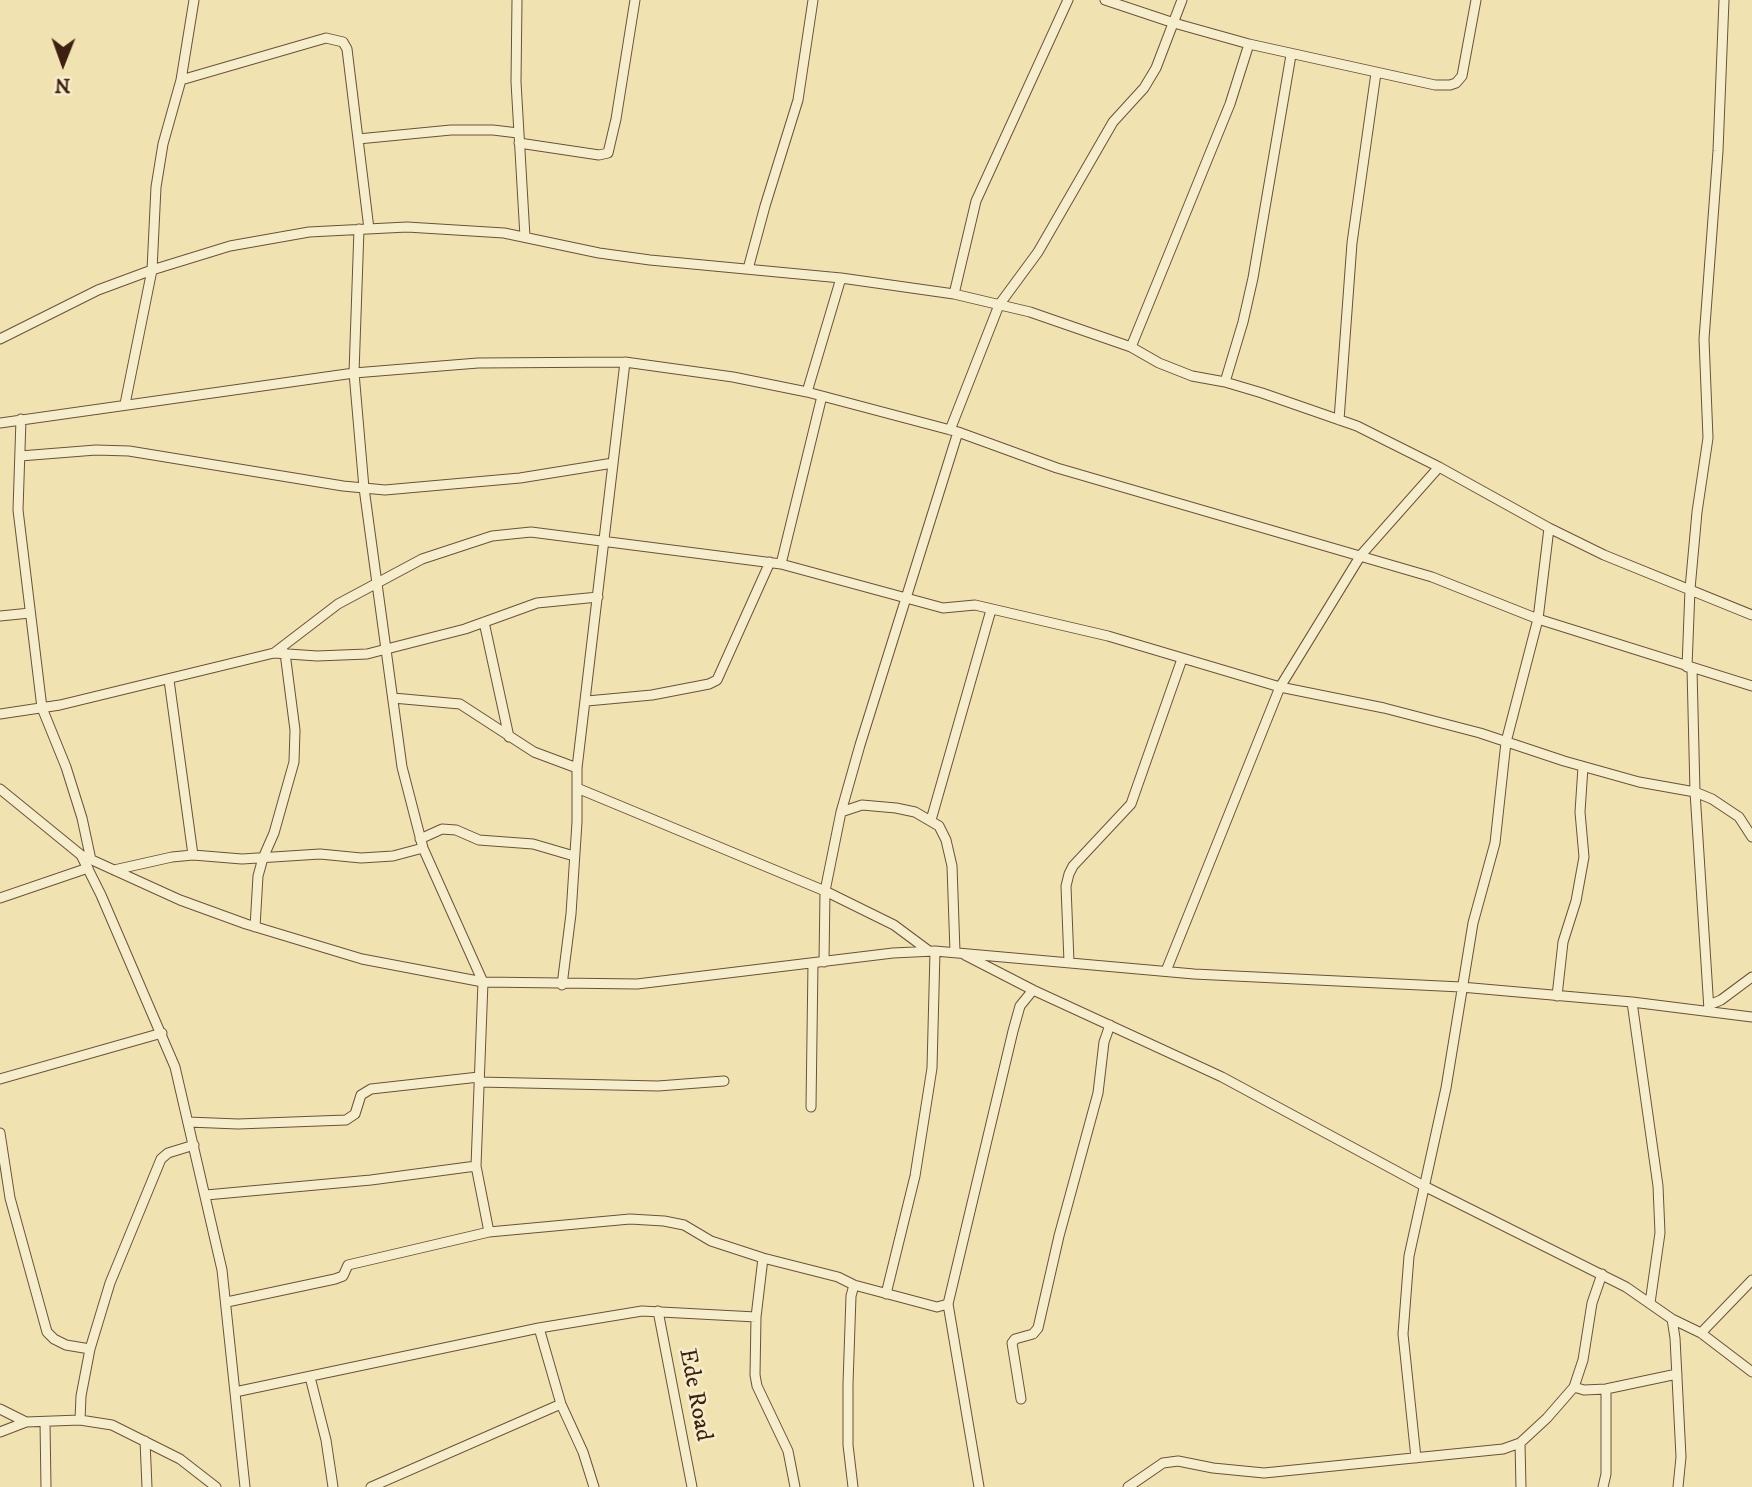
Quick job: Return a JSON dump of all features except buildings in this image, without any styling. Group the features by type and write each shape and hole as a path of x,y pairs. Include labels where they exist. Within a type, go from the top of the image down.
{"street":[{"path":"125,404 152,270 156,187 163,144 181,80 194,0"},
{"path":"517,0 519,138 525,237"},
{"path":"358,139 451,130 493,130 599,155 608,153 617,119 635,0"},
{"path":"748,270 798,100 813,0"},
{"path":"954,294 976,201 1069,0"},
{"path":"1105,0 1174,23 1291,55 1435,85 1457,83 1462,76 1476,0"},
{"path":"824,962 825,891 841,811 954,431 999,305 1038,252 1113,122 1143,88 1156,68 1182,0"},
{"path":"1709,1008 1695,792 1690,589 1697,512 1708,438 1704,339 1718,151 1724,0"},
{"path":"181,80 326,38 343,42 347,49 358,139 364,229 354,373 363,488 402,767 422,843 483,982 476,1166 481,1203 489,1231"},
{"path":"1131,347 1230,104 1249,44"},
{"path":"1225,382 1253,278 1291,55"},
{"path":"1339,420 1352,243 1376,73"},
{"path":"0,339 99,290 230,246 309,232 364,229 407,227 505,233 599,253 841,278 954,294 1030,312 1131,347 1183,373 1225,382 1357,426 1604,555 1752,615"},
{"path":"807,392 841,278"},
{"path":"562,985 574,856 577,768 625,362"},
{"path":"0,423 354,373 478,363 625,362 733,377 807,392 954,431 1058,468 1432,577 1538,619 1752,686"},
{"path":"781,564 822,396"},
{"path":"20,419 18,510 41,708 66,767 78,805 89,864 175,1067 206,1195 227,1302 245,1487"},
{"path":"20,456 96,450 129,451 385,490 506,479 613,463"},
{"path":"1166,971 1280,687 1361,555 1439,467"},
{"path":"1416,1458 1403,1321 1409,1256 1446,1088 1461,987 1474,923 1495,843 1506,741 1538,619 1549,528"},
{"path":"274,653 338,604 422,559 492,537 531,532 564,534 604,542 781,564 943,608 975,606 1108,636 1280,687 1384,708 1663,788 1695,792 1712,799 1739,817 1752,837"},
{"path":"587,701 652,695 717,680 770,562"},
{"path":"0,714 41,708 169,680 274,653 317,656 367,654 484,622 537,603 598,597"},
{"path":"931,820 990,610"},
{"path":"0,617 30,613"},
{"path":"484,622 509,737"},
{"path":"256,927 258,876 274,833 294,762 295,730 285,653"},
{"path":"1069,962 1066,886 1069,874 1073,866 1131,804 1182,659"},
{"path":"169,680 193,855"},
{"path":"393,698 460,704 534,752 577,768"},
{"path":"1558,996 1563,942 1576,901 1584,857 1580,812 1583,766"},
{"path":"577,788 825,891 894,925 932,951"},
{"path":"0,789 89,864"},
{"path":"841,811 862,805 896,808 915,812 939,826 952,866 958,952"},
{"path":"114,870 193,855 242,859 320,854 361,858 393,856 422,843 442,829 456,830 479,840 533,844 574,856"},
{"path":"0,898 89,864 114,870 180,900 256,927 362,959 483,982 637,984 932,951 1166,971 1461,987 1709,1008 1752,1017"},
{"path":"886,1294 915,1176 932,1068 932,951"},
{"path":"958,952 1033,990 1222,1077 1424,1186 1602,1274 1701,1333 1752,1372"},
{"path":"811,1107 813,963"},
{"path":"1709,1008 1752,977"},
{"path":"979,1487 948,1304 1013,1031 1020,1006 1033,990"},
{"path":"1632,1002 1658,1186 1660,1233 1650,1303"},
{"path":"1021,1399 1012,1343 1015,1339 1033,1334 1038,1328 1059,1236 1098,1093 1104,1042 1110,1025"},
{"path":"0,1079 162,1033"},
{"path":"188,1122 238,1124 346,1120 355,1114 361,1095 371,1089 479,1080 658,1086 724,1081"},
{"path":"0,1133 10,1198 47,1332 66,1345 90,1349"},
{"path":"80,1420 81,1396 90,1349 110,1283 161,1159 168,1153 194,1145"},
{"path":"206,1195 371,1180 476,1166"},
{"path":"227,1302 335,1279 343,1276 348,1265 489,1231 630,1219 664,1220 684,1225 711,1241 763,1258 937,1307 948,1304"},
{"path":"763,1258 756,1317 757,1386 788,1451 795,1487"},
{"path":"1128,1487 1163,1463 1178,1461 1264,1473 1503,1449 1520,1443 1574,1387 1583,1360 1592,1303 1602,1274"},
{"path":"1701,1333 1752,1280"},
{"path":"853,1487 848,1445 848,1384 851,1296 854,1285"},
{"path":"235,1392 539,1328 642,1311 756,1317"},
{"name":"Ede Road","path":"658,1311 692,1487"},
{"path":"1672,1318 1681,1457 1678,1487"},
{"path":"539,1328 561,1404 583,1452 594,1487"},
{"path":"1574,1387 1584,1390 1606,1389 1677,1374"},
{"path":"310,1377 326,1440 333,1487"},
{"path":"1603,1487 1606,1474 1606,1389"},
{"path":"371,1487 561,1404"},
{"path":"0,1409 26,1422"},
{"path":"0,1432 26,1422 80,1420 112,1425 180,1459 216,1487"},
{"path":"45,1422 46,1487"},
{"path":"145,1441 147,1487"},
{"path":"1520,1443 1521,1487"}]}
